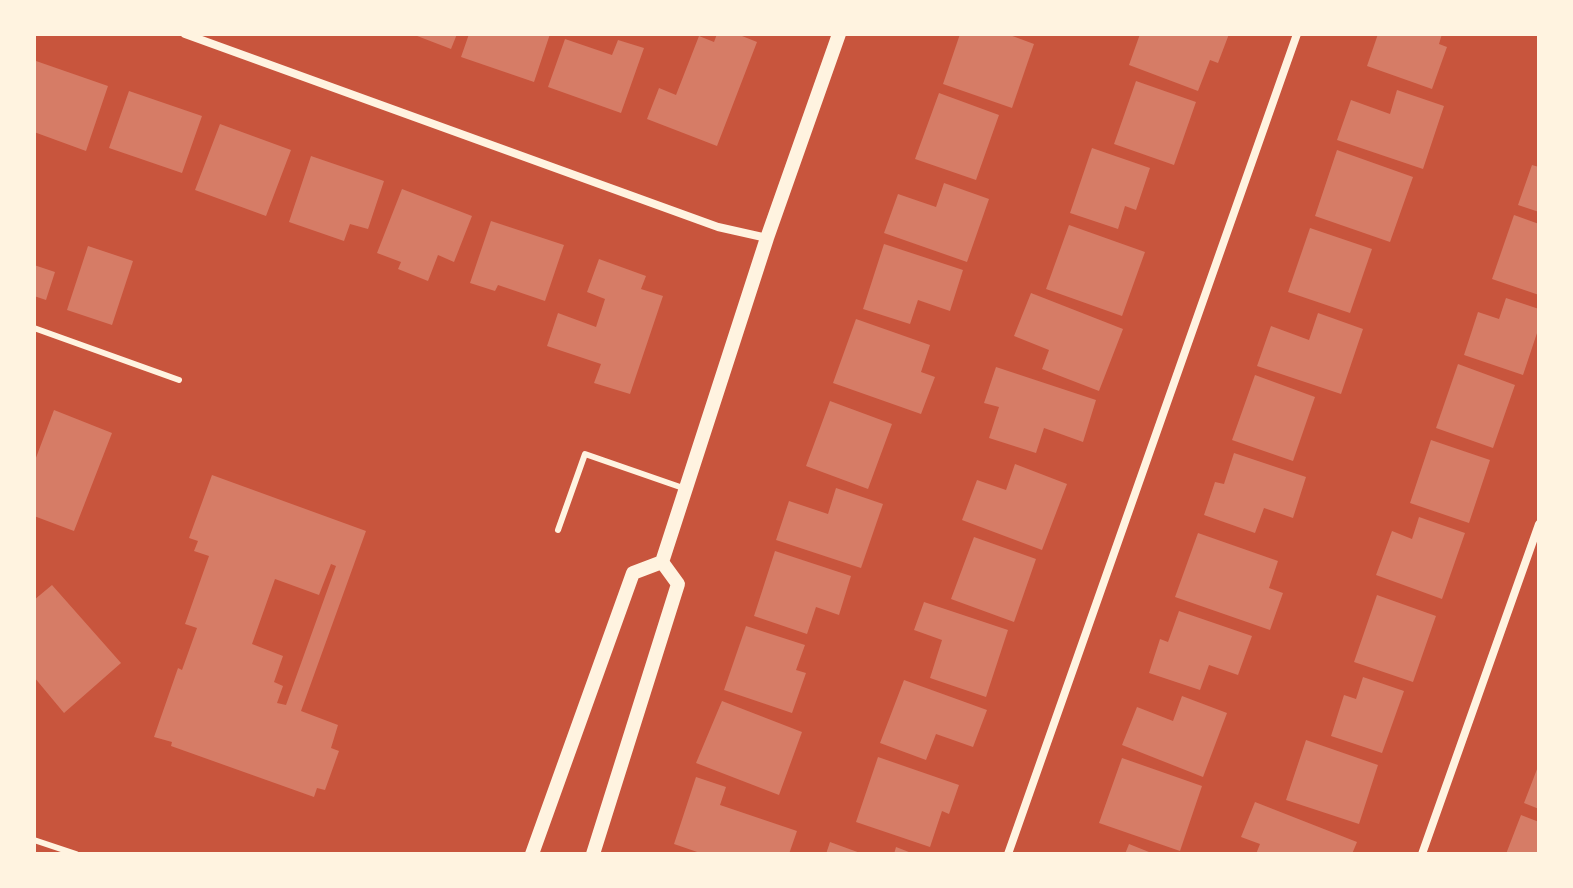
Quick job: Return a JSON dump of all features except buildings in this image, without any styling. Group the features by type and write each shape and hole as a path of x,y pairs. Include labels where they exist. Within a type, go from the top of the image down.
{"street":[{"path":"185,34 718,227 767,238"},
{"path":"662,562 767,238 839,34"},
{"path":"1008,854 1297,34"},
{"path":"1422,854 1539,524"},
{"path":"532,854 633,573 662,562"},
{"path":"593,854 678,584 662,562"}],"lane":[{"path":"34,328 179,380"},
{"path":"558,530 585,454 686,489"},
{"path":"34,840 76,854"}]}
